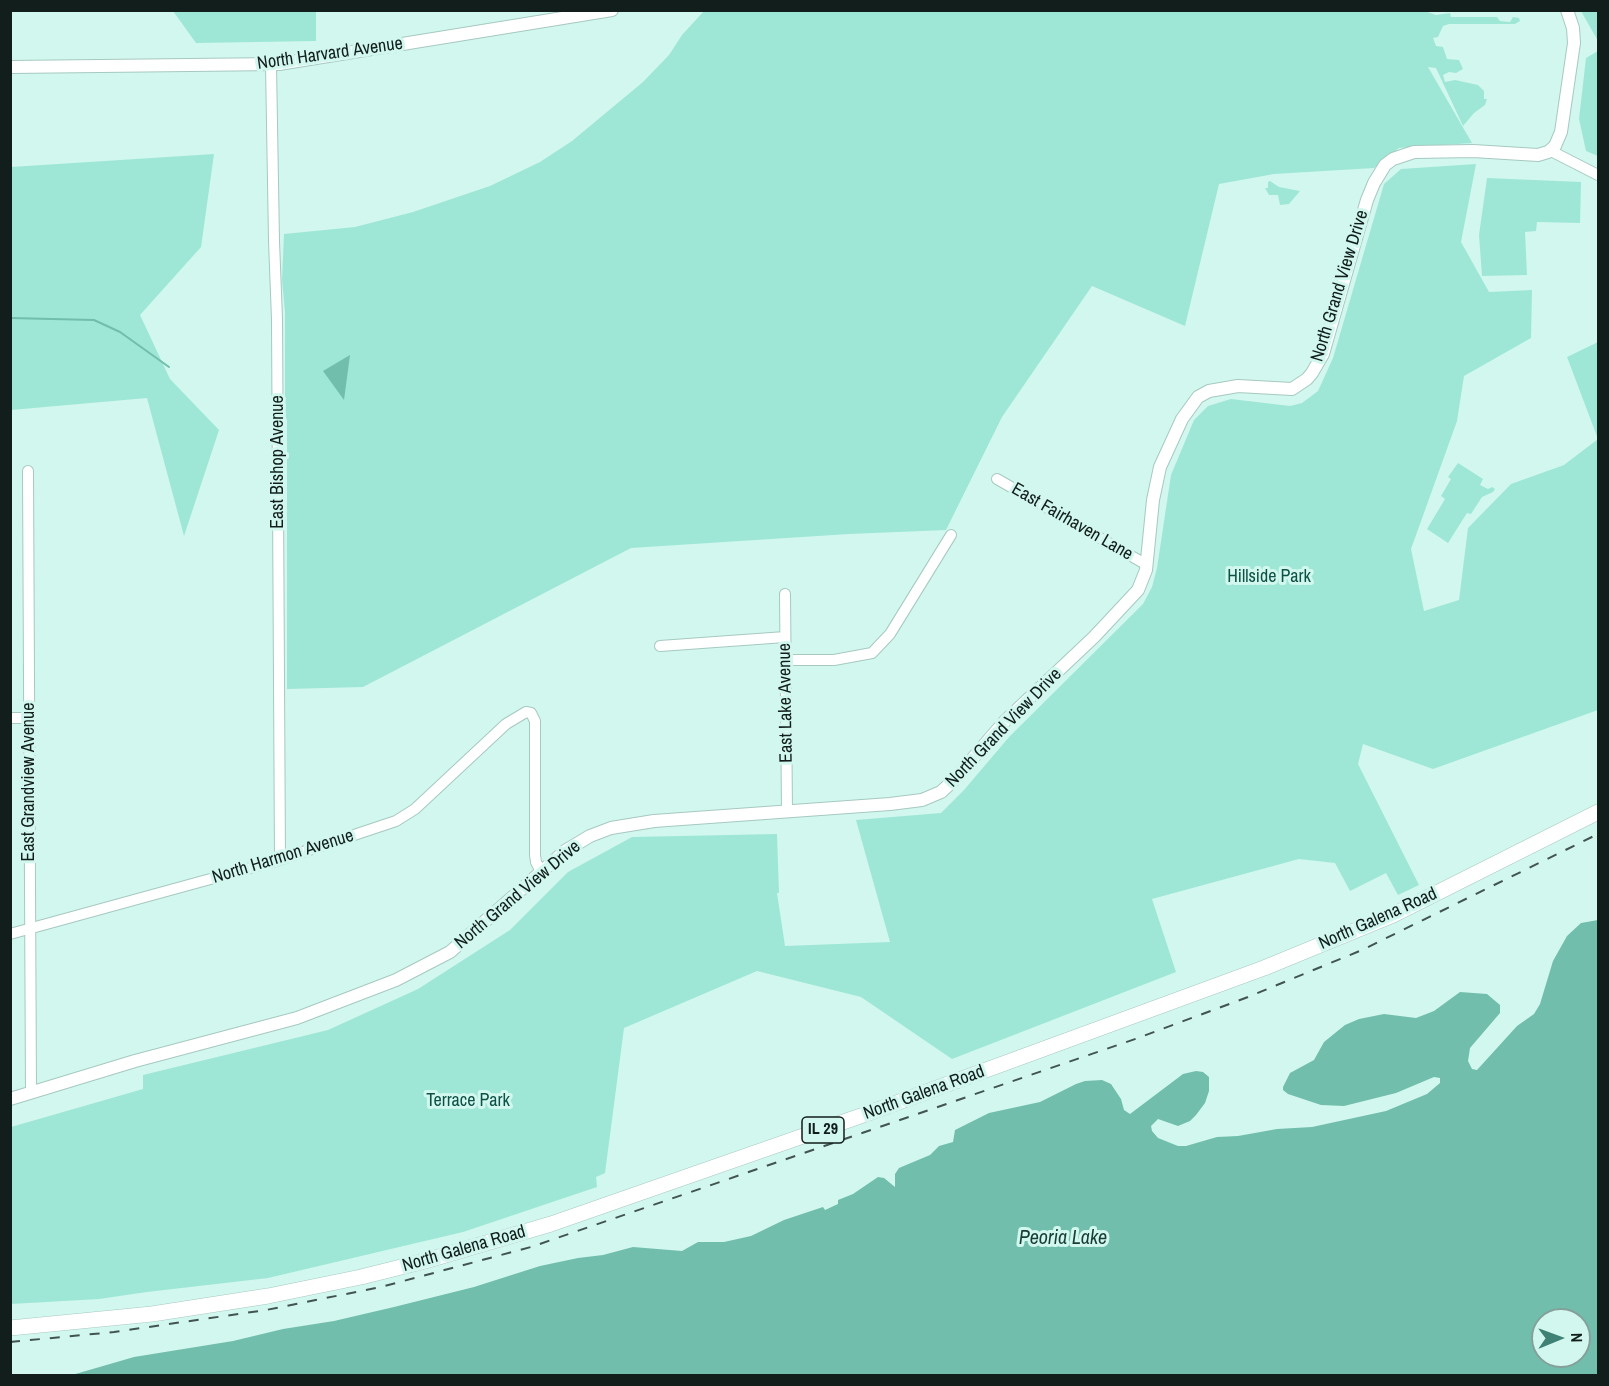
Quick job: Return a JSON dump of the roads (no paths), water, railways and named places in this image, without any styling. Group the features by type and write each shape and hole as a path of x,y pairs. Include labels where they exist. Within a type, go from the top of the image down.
{"main road":[{"name":"North Galena Road","path":"10,1328 140,1316 268,1296 355,1279 551,1224 850,1120 1274,964 1393,915 1599,812"}],"street":[{"name":"North Harvard Avenue","path":"10,67 271,65 612,10"},
{"path":"1567,10 1573,28 1573,48 1560,137 1551,151 1599,175"},
{"name":"East Bishop Avenue","path":"271,65 278,343 280,860"},
{"name":"North Grand View Drive","path":"10,1099 128,1063 297,1017 396,980 455,949 575,844 616,827 654,821 890,804 926,799 941,792 1005,721 1094,638 1142,584 1147,565 1155,487 1172,440 1189,408 1198,398 1221,388 1238,386 1292,389 1307,379 1318,364 1364,210 1374,183 1385,165 1396,158 1417,152 1473,151 1538,155 1551,151"},
{"name":"East Grandview Avenue","path":"28,471 31,1093"},
{"name":"East Fairhaven Lane","path":"997,479 1147,565"},
{"path":"785,660 834,660 872,653 890,634 951,535"},
{"name":"East Lake Avenue","path":"785,594 787,813"},
{"path":"660,646 785,637"},
{"name":"North Harmon Avenue","path":"10,934 280,860 390,823 408,814 423,802 509,722 521,714 530,712 535,721 535,855 541,872"},
{"path":"10,718 28,718"}],"water":[{"path":"350,355 344,400 323,371"},
{"name":"Peoria Lake","path":"1598,920 1598,1375 72,1375 134,1357 334,1321 474,1287 540,1266 578,1258 603,1255 633,1247 682,1251 698,1242 724,1242 751,1236 784,1220 823,1207 825,1210 838,1204 838,1200 853,1194 878,1177 884,1178 895,1187 895,1174 899,1168 930,1155 939,1146 953,1142 955,1130 989,1113 1040,1102 1085,1081 1102,1080 1111,1084 1121,1099 1124,1110 1130,1114 1183,1074 1203,1072 1209,1077 1209,1091 1205,1103 1196,1115 1190,1121 1178,1126 1158,1119 1151,1126 1158,1138 1178,1146 1217,1137 1312,1127 1386,1111 1427,1094 1440,1083 1440,1078 1434,1077 1396,1093 1344,1106 1321,1105 1288,1094 1283,1087 1290,1073 1314,1060 1324,1042 1345,1025 1359,1019 1384,1014 1416,1018 1434,1011 1460,992 1487,994 1500,1005 1500,1013 1470,1048 1468,1061 1472,1069 1477,1070 1517,1026 1534,1014 1540,1004 1553,961 1567,936 1581,923"}],"waterway":[{"path":"10,318 94,320 120,332 169,367"}],"railway":[{"path":"10,1342 114,1332 266,1310 381,1287 531,1247 1138,1038 1248,997 1362,950 1598,834"}],"park label":[{"name":"Hillside Park","path":"1269,577"},
{"name":"Terrace Park","path":"468,1101"}]}
